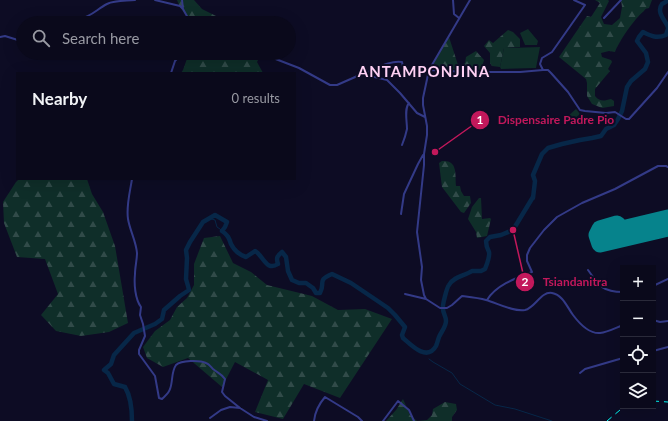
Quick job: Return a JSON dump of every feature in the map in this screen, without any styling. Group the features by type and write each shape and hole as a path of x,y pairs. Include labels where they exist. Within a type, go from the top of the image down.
{"street":[{"path":"87,16 107,4 135,0"},
{"path":"155,0 180,6 183,9"},
{"path":"182,0 183,9 187,16"},
{"path":"453,0 454,14 459,18"},
{"path":"426,299 421,280 422,267 417,232 427,135 423,98 428,70 470,0"},
{"path":"543,70 540,64 542,58 552,52 585,5 574,0"},
{"path":"604,18 621,0"},
{"path":"0,37 5,36 16,40"},
{"path":"170,72 176,60"},
{"path":"278,60 299,68 330,85 337,85 396,61 402,62 404,72 406,73 428,70 520,72 548,70 568,92 580,110 606,113 615,112 624,118 629,119 657,88 668,72"},
{"path":"362,74 387,80 417,113 425,116"},
{"path":"402,145 406,133 407,105 409,103"},
{"path":"401,214 404,194 424,154"},
{"path":"418,164 424,165"},
{"path":"487,300 490,294 510,281 532,272 527,261 527,255 530,248 544,230 557,217 582,203 615,189 658,166 668,167"},
{"path":"132,180 127,218 137,253 134,277 145,336 139,350 139,354 155,376 159,398 162,399 170,390 172,376 177,365 181,362 187,361 206,363 225,379 222,392 225,396 254,417 267,421"},
{"path":"588,270 598,285 614,292 620,292"},
{"path":"656,285 668,279"},
{"path":"405,294 426,299 440,308 447,308 462,296 487,300 520,311 527,310 546,294 551,293 558,295 573,315 591,332 599,333 620,326"},
{"path":"656,321 668,321"},
{"path":"656,349 668,347"},
{"path":"580,373 585,369 620,359"},
{"path":"314,421 317,408 325,397 362,421"},
{"path":"383,421 398,401 409,410 414,421"},
{"path":"210,418 224,408 240,408"}],"green space":[{"path":"177,0 194,0 202,9 216,16 187,16"},
{"path":"595,0 609,1 601,17 604,24 612,25 620,18 622,7 621,0 652,0 649,8 640,14 636,19 615,52 609,51 601,53 602,57 611,60 612,62 608,69 610,71 595,89 595,96 600,100 604,101 611,99 614,101 614,106 602,108 592,104 587,96 586,79 559,57 587,16 591,17 600,3"},
{"path":"528,29 538,41 537,45 525,45 520,33"},
{"path":"508,30 513,32 520,39 520,47 504,48 500,67 492,66 490,63 490,53 484,46 489,40 493,43"},
{"path":"449,37 458,65 461,66 465,63 466,57 476,51 484,60 481,70 435,69 432,66"},
{"path":"540,47 536,68 501,69 500,67 504,48"},
{"path":"187,60 258,60 257,62 262,72 182,72"},
{"path":"576,109 580,114 572,121 568,116"},
{"path":"442,161 447,161 453,165 455,169 456,186 460,186 464,196 470,196 471,203 464,213 461,212 442,187 439,163"},
{"path":"18,180 87,180 92,194 103,212 115,246 128,323 109,332 81,336 56,331 41,315 58,294 45,259 17,257 4,223 3,202"},
{"path":"479,198 481,198 482,219 491,219 487,236 477,238 476,232 468,219 472,207"},
{"path":"220,236 233,263 251,272 267,285 312,296 338,310 365,309 392,319 340,398 304,384 283,419 255,412 268,380 235,362 222,387 188,358 163,367 147,358 143,347 155,331 170,320 177,307 187,298 194,285 194,264 204,238"},
{"path":"403,399 410,415 417,421 386,421 396,410"},
{"path":"445,402 456,404 457,410 452,417 452,421 417,421 427,420 432,415 433,409"}],"waterway":[{"path":"668,0 660,7 660,13 668,27"},
{"path":"132,421 130,399 125,387 114,384 108,373 104,370 111,364 114,355 134,333 155,324 162,319 164,310 189,290 186,279 186,250 203,222 215,215 227,222 222,231 226,234 237,252 246,257 255,251 270,266 278,264 277,257 282,252 286,257 288,271 292,280 299,283 306,283 313,288 316,293 320,293 324,278 332,274 351,283 388,308 395,315 405,327 402,335 403,338 410,344 419,351 432,351 436,346 446,323 443,307 448,286 457,278 472,271 481,271 485,269 489,254 486,241 490,237 501,235 513,230 533,198 535,181 533,175 542,154 548,148 601,136 606,129 614,125 622,111 627,87 631,81 645,69 648,62 646,53 637,41 639,37 643,32 660,37 666,35 668,29"},
{"path":"208,218 215,220 217,227 222,231"},
{"path":"429,359 452,373 460,384 495,405 515,409 552,421"}],"runway":[{"path":"668,218 622,229 617,224 600,229 597,235 600,244 668,228"}],"railway":[{"path":"656,401 668,402"},
{"path":"607,421 622,409"}],"place":[{"name":"Dispensaire Padre Pio","path":"435,152"},
{"name":"Tsiandanitra","path":"513,230"}],"district":[{"name":"ANTAMPONJINA","path":"424,72"}]}
